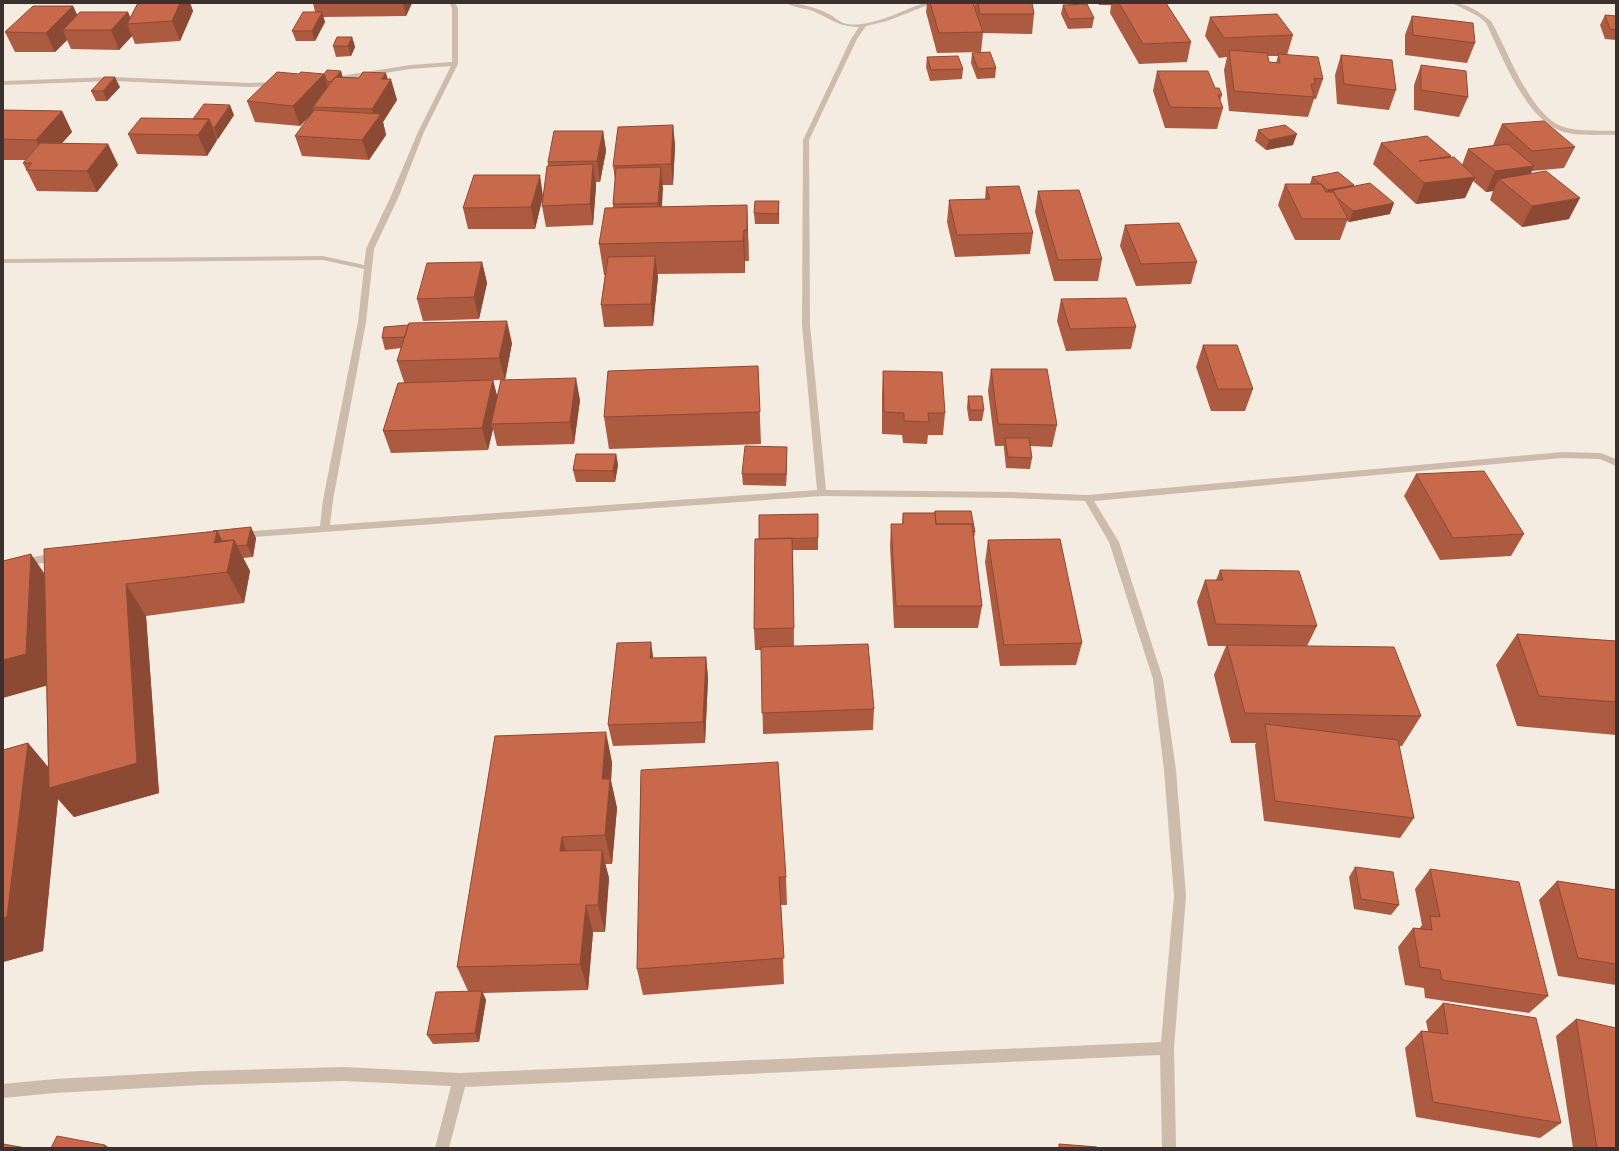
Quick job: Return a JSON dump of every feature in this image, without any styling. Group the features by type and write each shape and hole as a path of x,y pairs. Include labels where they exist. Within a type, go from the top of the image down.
{"street":[{"path":"788,3 811,8 839,23 863,26 875,24 930,3"},
{"path":"1455,3 1480,15 1489,22 1530,102 1544,119 1552,125 1564,130 1616,132"},
{"path":"325,528 328,500 362,322 370,250 395,196 421,132 455,64 456,5"},
{"path":"822,493 806,325 806,140 854,39 863,26"},
{"path":"324,81 410,66 455,64"},
{"path":"3,83 113,79 250,85 289,84"},
{"path":"3,261 323,258 368,268"},
{"path":"233,535 822,493 1012,495 1088,498 1287,482 1562,455 1601,456 1616,463"},
{"path":"1088,498 1114,542 1158,680 1170,770 1180,896 1167,1048 1169,1148"},
{"path":"3,570 38,560 69,555"},
{"path":"3,1091 54,1086 201,1078 344,1074 460,1080 1167,1048"},
{"path":"442,1148 460,1080"}],"building":[{"path":"138,3 180,3 172,21 127,24"},
{"path":"930,3 973,3 983,32 939,33"},
{"path":"978,3 1032,3 1034,14 980,14"},
{"path":"1119,3 1166,3 1191,42 1143,44"},
{"path":"1087,4 1094,18 1069,19 1063,5"},
{"path":"33,6 73,6 46,33 5,32"},
{"path":"80,12 128,12 111,30 63,30"},
{"path":"303,12 322,12 312,31 292,31"},
{"path":"1277,14 1293,35 1224,38 1210,17"},
{"path":"1605,15 1616,16 1616,30 1610,29"},
{"path":"1412,16 1473,23 1475,43 1413,35"},
{"path":"337,37 352,37 348,46 333,46"},
{"path":"1229,50 1267,53 1269,62 1280,63 1278,54 1318,57 1323,79 1314,78 1315,84 1311,84 1314,97 1234,91"},
{"path":"990,52 996,68 978,69 972,53"},
{"path":"1341,55 1392,60 1396,90 1344,84"},
{"path":"958,56 963,69 931,70 927,57"},
{"path":"1421,65 1466,71 1468,97 1421,90"},
{"path":"327,70 341,71 331,82 327,81 324,74"},
{"path":"1157,71 1208,71 1215,88 1219,88 1222,95 1218,95 1223,108 1170,107"},
{"path":"277,72 324,74 293,106 247,101"},
{"path":"363,72 386,73 381,79 391,79 372,109 313,107 335,77 359,78"},
{"path":"104,77 115,77 103,91 91,91"},
{"path":"204,104 230,105 213,128 209,119 193,119"},
{"path":"3,110 62,111 36,140 3,139"},
{"path":"314,110 381,114 362,140 295,136"},
{"path":"141,118 209,119 198,135 128,134"},
{"path":"1544,121 1575,147 1532,151 1502,124"},
{"path":"673,125 671,164 613,166 618,127"},
{"path":"1285,125 1297,134 1269,140 1258,130"},
{"path":"554,131 603,131 597,161 548,162"},
{"path":"1427,136 1451,156 1419,161 1454,157 1475,177 1424,183 1381,143"},
{"path":"40,143 108,144 87,171 26,170 32,163 23,163"},
{"path":"1508,144 1534,166 1495,171 1468,149"},
{"path":"593,164 590,204 542,206 547,166"},
{"path":"661,167 658,203 613,204 616,168"},
{"path":"1546,171 1580,198 1532,206 1499,179"},
{"path":"1338,172 1354,185 1328,190 1312,177"},
{"path":"474,175 540,175 531,207 463,208"},
{"path":"1370,183 1394,203 1353,211 1336,197 1334,192 1330,191"},
{"path":"1285,184 1321,184 1326,192 1334,192 1348,219 1302,219"},
{"path":"1019,186 1033,233 957,235 949,200 990,199 986,187"},
{"path":"1079,190 1102,259 1058,260 1038,191"},
{"path":"755,201 779,201 778,214 754,213"},
{"path":"747,205 747,230 744,230 743,241 599,244 605,208"},
{"path":"1179,223 1197,262 1141,264 1125,225"},
{"path":"655,256 651,304 601,305 608,257"},
{"path":"482,262 474,297 417,299 427,263"},
{"path":"1126,298 1136,327 1070,329 1061,299"},
{"path":"507,321 499,358 397,361 409,323"},
{"path":"408,325 405,337 382,338 384,327"},
{"path":"1203,345 1237,345 1253,389 1218,389"},
{"path":"758,366 760,412 604,417 608,371"},
{"path":"991,369 1047,369 1057,425 998,424"},
{"path":"883,371 942,372 945,413 928,413 929,422 904,421 904,413 884,412"},
{"path":"576,378 570,422 491,424 501,380"},
{"path":"493,380 482,428 383,431 398,383"},
{"path":"968,396 982,396 984,410 970,410"},
{"path":"1005,438 1029,438 1032,458 1008,457"},
{"path":"745,446 787,447 786,474 742,474"},
{"path":"576,454 616,454 613,471 573,470"},
{"path":"1484,471 1524,534 1453,538 1416,474"},
{"path":"935,511 971,511 975,532 973,532 972,524 936,524"},
{"path":"903,513 935,513 936,524 972,524 982,606 896,606 891,524 903,524"},
{"path":"818,514 818,538 759,539 759,515"},
{"path":"251,527 247,545 237,546 234,540 222,541 217,531 213,531"},
{"path":"217,531 214,543 234,540 227,572 126,584 137,763 49,788 44,549"},
{"path":"792,538 794,628 754,629 755,539"},
{"path":"1060,539 1082,643 1004,645 988,540"},
{"path":"31,554 26,654 3,660 3,561"},
{"path":"1220,570 1299,571 1317,626 1216,624 1205,580 1223,580"},
{"path":"1517,634 1616,641 1616,702 1539,696"},
{"path":"651,642 650,658 706,657 703,722 608,725 617,643"},
{"path":"868,644 874,709 762,713 761,647"},
{"path":"1227,645 1394,647 1421,716 1245,713"},
{"path":"1265,724 1398,740 1414,818 1275,801"},
{"path":"606,732 602,779 610,779 605,835 562,837 560,851 602,850 598,905 586,905 580,964 457,967 495,736"},
{"path":"28,743 7,917 3,918 3,750"},
{"path":"778,762 786,877 779,877 784,958 637,969 641,770"},
{"path":"1355,867 1393,872 1399,905 1361,899"},
{"path":"1430,869 1519,882 1548,996 1442,980 1440,970 1420,967 1413,928 1432,930 1430,916 1440,917"},
{"path":"1557,881 1616,890 1616,964 1578,958"},
{"path":"482,991 475,1033 427,1035 436,992"},
{"path":"1443,1003 1536,1018 1561,1123 1433,1102 1421,1031 1448,1034"},
{"path":"1576,1019 1616,1028 1616,1148 1597,1148"},
{"path":"57,1136 105,1145 103,1148 51,1148"},
{"path":"3,1144 26,1148 3,1148"},
{"path":"1059,1144 1097,1147 1097,1148 1059,1148"}]}
